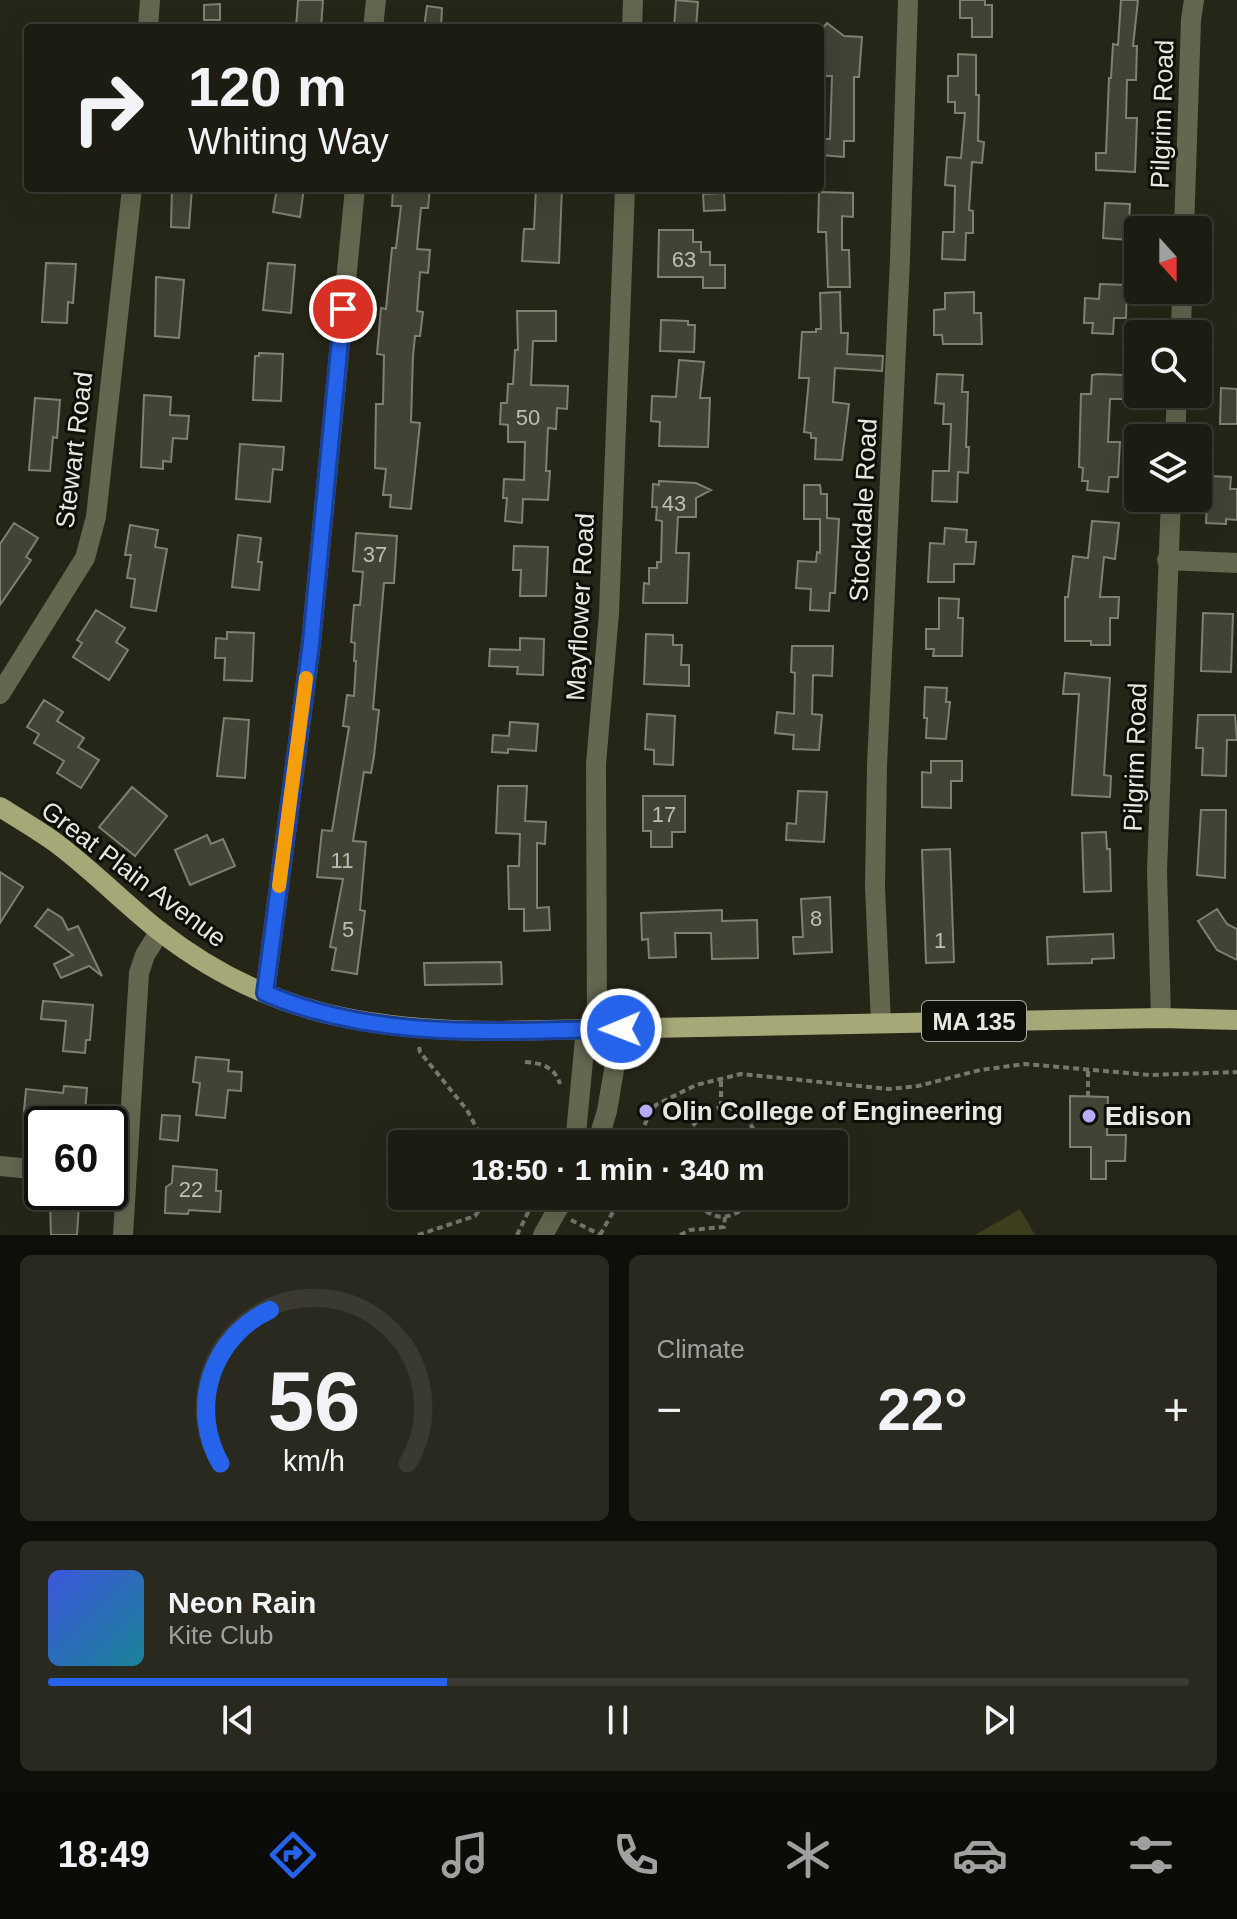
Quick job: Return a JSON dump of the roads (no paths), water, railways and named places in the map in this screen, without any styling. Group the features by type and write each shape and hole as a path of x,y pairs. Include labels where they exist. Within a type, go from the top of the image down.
{"main road":[{"name":"Great Plain Avenue","path":"0,807 56,843 160,931 218,970 314,1012 416,1029 621,1029 1161,1018 1237,1020"}],"street":[{"path":"148,24 150,0"},
{"path":"373,24 376,0"},
{"path":"632,24 633,0"},
{"name":"Stockdale Road","path":"881,1023 875,887 877,781 908,0"},
{"name":"Pilgrim Road","path":"1184,216 1194,0"},
{"name":"Stewart Road","path":"0,694 85,558 96,517 132,192"},
{"path":"265,993 311,643 355,192"},
{"name":"Mayflower Road","path":"577,1130 592,1029 596,764 609,613 625,192"},
{"name":"Pilgrim Road","path":"1161,1018 1157,871 1170,512"},
{"path":"1167,560 1237,563"},
{"path":"125,1106 139,973 145,955 160,931"},
{"path":"601,1130 621,1029"},
{"path":"0,1166 24,1168"},
{"path":"121,1210 123,1235"},
{"path":"543,1235 559,1210"}],"place":[{"name":"Olin College of Engineering","path":"646,1111"},
{"name":"Edison","path":"1089,1116"}]}
